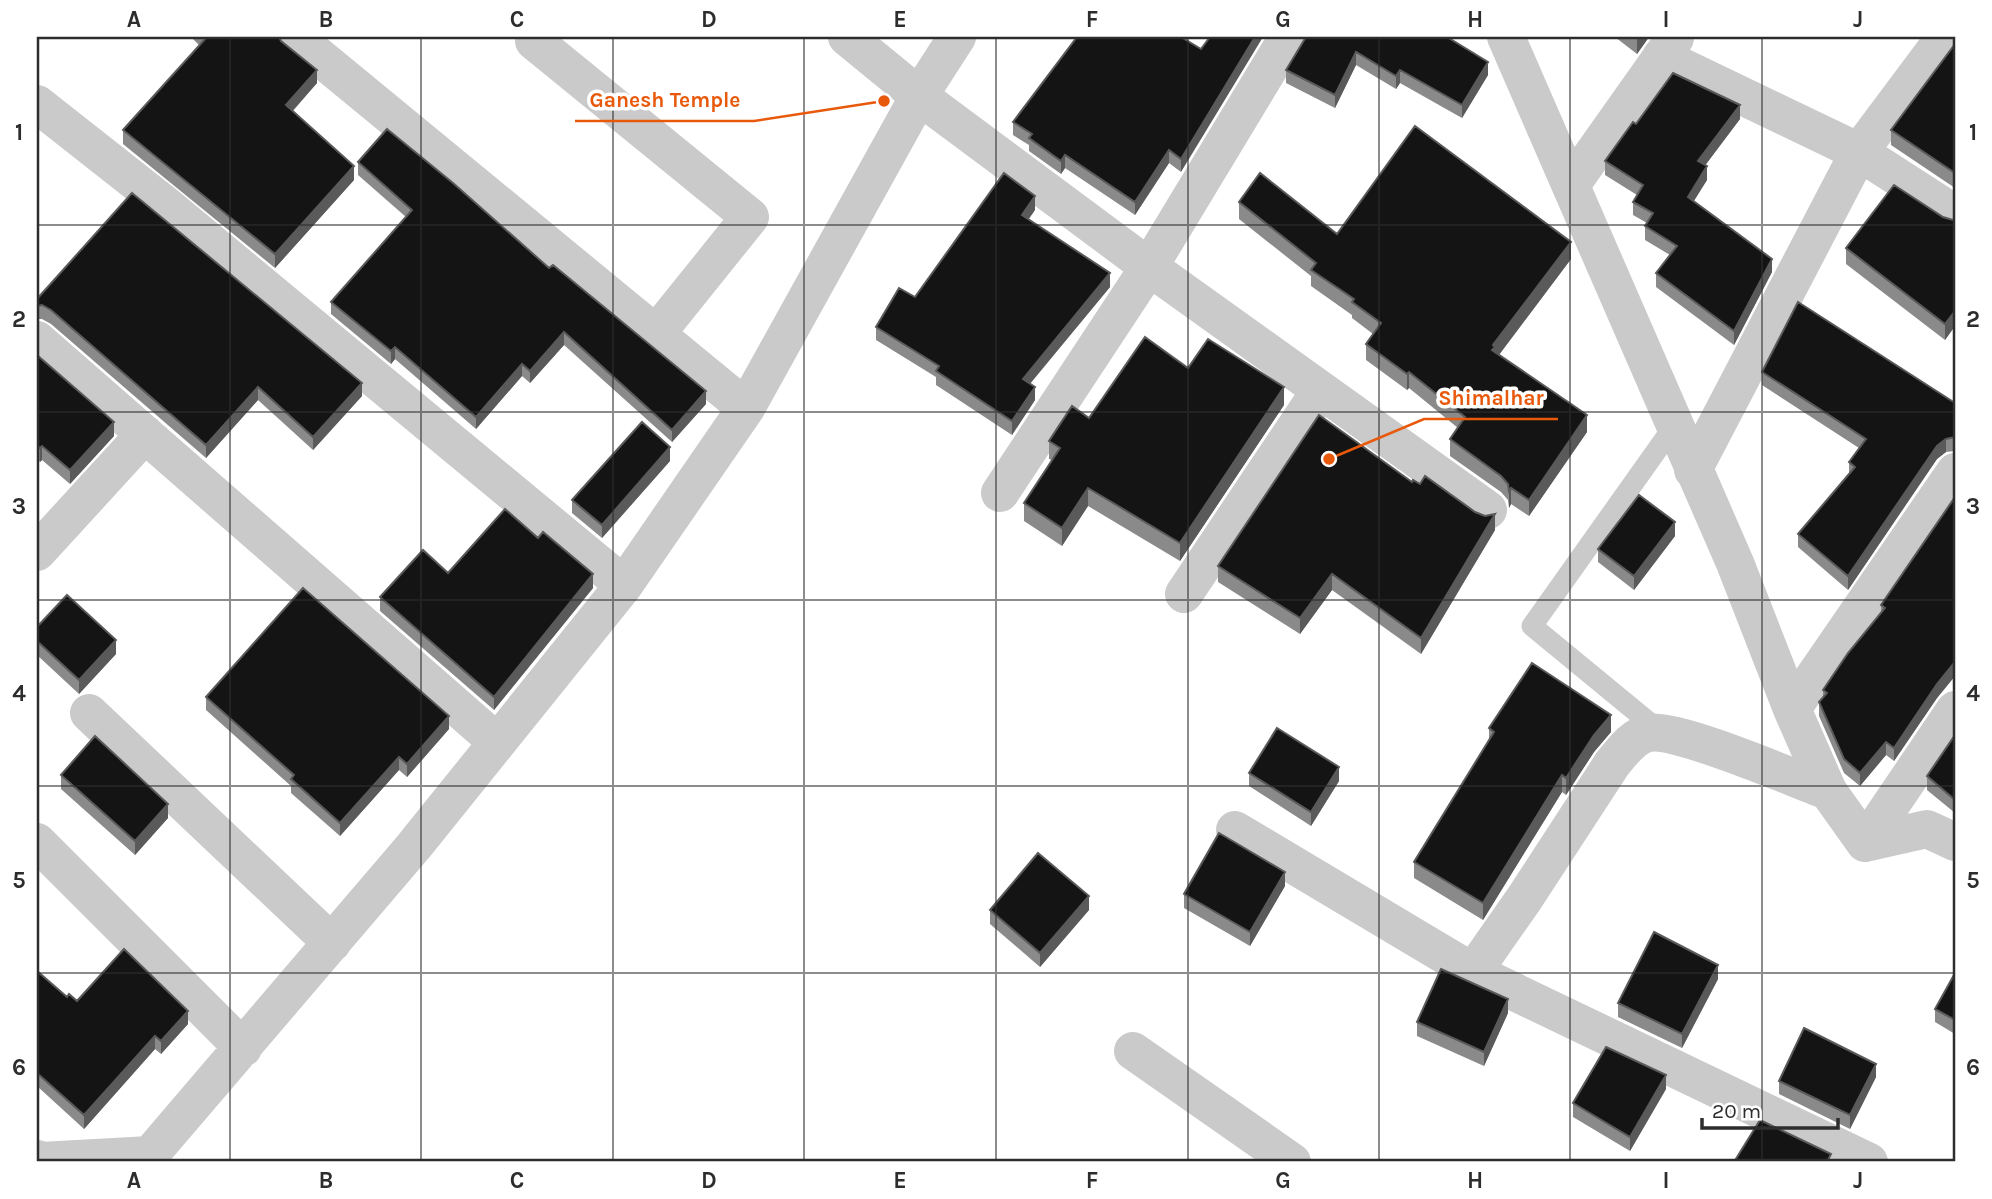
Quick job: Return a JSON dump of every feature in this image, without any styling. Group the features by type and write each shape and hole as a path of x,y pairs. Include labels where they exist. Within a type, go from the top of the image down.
{"street":[{"path":"295,37 746,408"},
{"path":"847,37 919,96 1149,267 1488,510"},
{"path":"37,1159 41,1161 150,1154 332,943 497,742 624,585 746,408 919,96 957,37"},
{"path":"1000,493 1149,267 1288,37"},
{"path":"1506,37 1735,562 1792,709 1828,791 1865,843"},
{"path":"1693,470 1859,152 1945,37"},
{"path":"534,41 750,217 656,334"},
{"path":"1571,185 1669,47 1859,152 1955,214"},
{"path":"37,103 164,204 624,585"},
{"path":"37,340 497,742"},
{"path":"1184,594 1320,391"},
{"path":"37,552 145,434"},
{"path":"1792,709 1955,472"},
{"path":"1865,843 1955,710"},
{"path":"89,713 332,943"},
{"path":"1473,972 1628,744 1648,733 1679,735 1828,791"},
{"path":"1865,843 1927,829 1955,842"},
{"path":"1235,830 1473,972 1869,1162"},
{"path":"37,842 243,1048"},
{"path":"1133,1051 1292,1162"}],"lane":[{"path":"1663,734 1532,626 1675,426"}],"building":[{"path":"205,37 279,37 317,70 286,105 354,166 275,254 123,130"},
{"path":"1077,37 1181,37 1201,49 1210,37 1255,37 1181,159 1169,150 1135,202 1065,155 1061,161 1029,138 1032,134 1013,122"},
{"path":"1306,37 1447,37 1488,62 1462,105 1400,70 1396,76 1356,52 1335,95 1286,70"},
{"path":"1955,44 1955,173 1891,130"},
{"path":"1673,73 1740,105 1698,161 1707,166 1688,197 1772,259 1734,331 1656,273 1677,246 1645,226 1653,213 1633,202 1643,185 1605,161"},
{"path":"1415,126 1571,242 1493,345 1495,347 1492,350 1587,415 1529,500 1511,488 1509,491 1508,484 1501,476 1450,439 1465,417 1409,372 1407,374 1366,344 1381,323 1352,302 1354,299 1311,270 1316,263 1239,202 1260,173 1337,234"},
{"path":"387,129 549,268 553,265 706,391 672,430 564,332 530,371 522,364 476,417 395,347 391,351 331,302 412,210 358,162"},
{"path":"1004,173 1035,196 1022,215 1110,273 1023,379 1035,387 1012,421 936,371 939,366 876,327 899,288 915,297"},
{"path":"1894,185 1943,217 1955,220 1955,311 1945,324 1846,248"},
{"path":"132,193 362,383 313,437 258,387 206,445 51,310 42,305 37,306 37,299"},
{"path":"1798,302 1955,403 1955,437 1946,439 1937,446 1848,576 1798,534 1855,467 1849,462 1866,439 1762,372"},
{"path":"1145,337 1188,368 1208,339 1284,387 1180,543 1088,488 1062,528 1024,503 1060,448 1049,441 1072,406 1089,418"},
{"path":"37,355 114,422 70,470 42,446 40,448 37,445"},
{"path":"1319,415 1412,482 1413,480 1420,484 1425,476 1475,512 1485,516 1495,514 1421,638 1332,574 1300,618 1218,566"},
{"path":"642,422 670,447 602,525 572,500"},
{"path":"1639,495 1675,522 1634,576 1598,549"},
{"path":"1955,497 1955,662 1894,748 1886,742 1860,773 1844,759 1819,702 1827,693 1823,690 1848,653 1885,608 1881,605"},
{"path":"505,509 538,538 543,532 593,574 494,697 380,597 423,550 448,573"},
{"path":"303,588 449,716 407,764 399,757 340,823 291,779 294,775 206,697"},
{"path":"67,595 116,640 79,680 37,641 37,627"},
{"path":"1532,663 1611,715 1594,735 1566,778 1562,775 1483,903 1414,862 1494,732 1489,728"},
{"path":"1277,728 1339,767 1311,812 1249,773"},
{"path":"1955,735 1955,800 1927,776"},
{"path":"95,736 168,804 135,841 61,775"},
{"path":"1219,833 1285,872 1250,932 1184,894"},
{"path":"1038,853 1089,896 1040,953 990,910"},
{"path":"1654,932 1718,965 1682,1034 1618,1003"},
{"path":"124,949 188,1011 161,1041 155,1036 84,1115 37,1073 37,971 67,997 69,994 77,1001"},
{"path":"1441,969 1508,999 1484,1052 1417,1022"},
{"path":"1955,973 1955,1020 1935,1009"},
{"path":"1804,1028 1876,1064 1850,1115 1779,1081"},
{"path":"1606,1047 1666,1075 1630,1137 1573,1103"},
{"path":"1760,1120 1831,1154 1827,1162 1734,1162"}],"place":[{"name":"Ganesh Temple","path":"884,101"},
{"name":"Shimalhar","path":"1329,459"}]}
